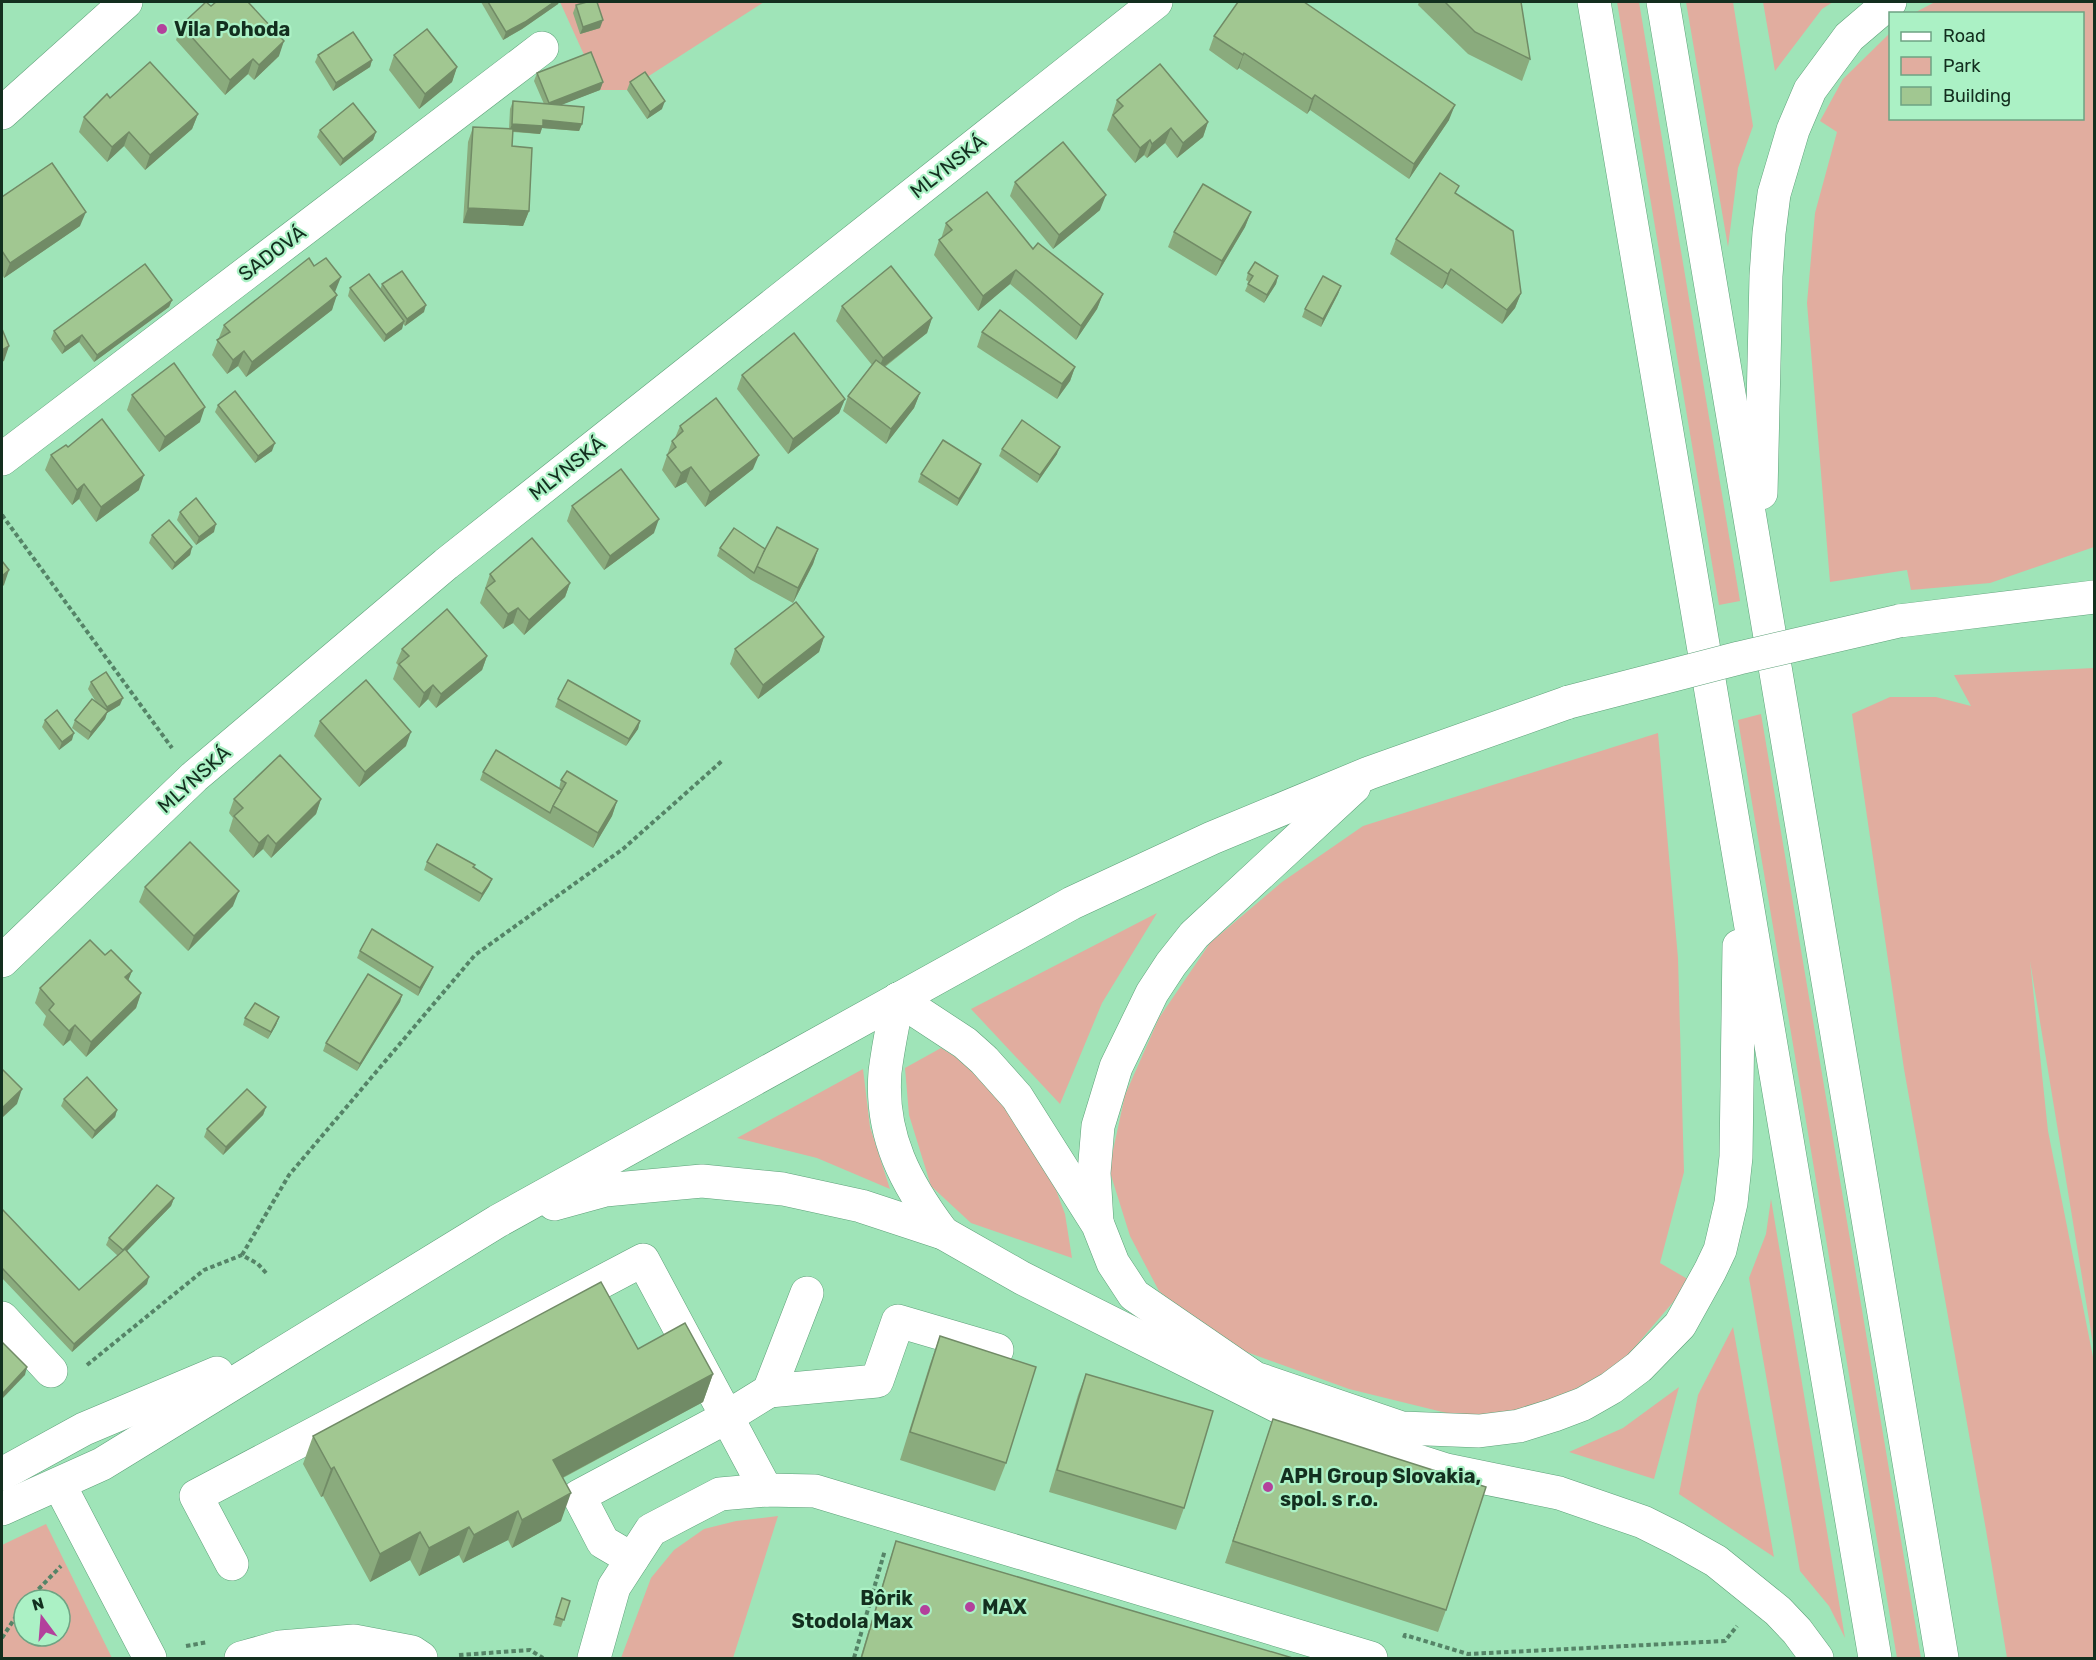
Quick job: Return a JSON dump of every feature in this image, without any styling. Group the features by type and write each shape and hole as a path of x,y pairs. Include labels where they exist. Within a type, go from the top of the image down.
{"main road":[{"path":"2,113 126,2"},
{"name":"MLYNSKÁ","path":"2,961 194,777 447,564 1156,2"},
{"path":"1594,2 1875,1659"},
{"path":"1663,2 1942,1659"},
{"path":"1759,569 1766,276 1774,194 1793,130 1810,90 1849,37 1890,2"},
{"name":"SADOVÁ","path":"2,459 542,48"},
{"path":"2042,602 2094,577"},
{"path":"2,1509 102,1464 498,1221 898,999 1072,903 1212,838 1369,774 1569,702 1739,658 1899,621 2094,597"},
{"path":"1098,1225 1094,1173 1098,1126 1116,1067 1152,993 1171,963 1194,935 1369,774"},
{"path":"898,999 964,1043 999,1076 1017,1097 1098,1225 1113,1263 1134,1295 1255,1378 1402,1428 1479,1431 1518,1426 1554,1415 1602,1393 1639,1367 1680,1325 1720,1250 1731,1203 1736,1157 1740,863"},
{"path":"898,999 885,1074 886,1122 898,1162 909,1178 919,1202 943,1233"},
{"path":"498,1221 604,1190 702,1181 783,1189 861,1206 943,1233 1022,1278 1333,1434 1446,1470 1559,1493 1642,1522 1677,1539 1716,1561 1778,1611 1797,1630 1817,1659"},
{"path":"232,1564 196,1497 643,1260 766,1490"},
{"path":"769,1391 807,1293"},
{"path":"2,1318 51,1371"},
{"path":"632,1559 603,1542 579,1496 727,1417 769,1391 877,1381 898,1321 997,1350"},
{"path":"2,1474 84,1429 313,1333"},
{"path":"59,1484 164,1653"},
{"path":"594,1659 614,1587 651,1530 720,1494 766,1490 815,1491 1371,1659"},
{"path":"241,1659 280,1647 354,1641 412,1652 422,1659"}],"path":[{"path":"2,515 194,777"},
{"path":"51,1371 85,1366 204,1270 242,1255 289,1175 475,955 623,849 723,760"},
{"path":"242,1255 258,1264 267,1274"},
{"path":"854,1659 886,1546"},
{"path":"2,1638 12,1623"},
{"path":"1402,1643 1405,1635 1468,1654 1682,1644 1725,1641 1738,1624"},
{"path":"164,1653 211,1641"},
{"path":"458,1655 530,1650 543,1659"}],"green space":[{"path":"560,2 764,2 627,90 600,90"},
{"path":"1617,2 1639,2 1740,601 1719,605"},
{"path":"1686,2 1733,2 1753,126 1738,168 1728,247"},
{"path":"1763,2 1833,2 1822,9 1775,71"},
{"path":"1935,2 2094,2 2094,547 1990,583 1911,590 1907,570 1830,582 1807,303 1815,213 1837,132 1820,121 1843,79 1889,34 1889,120 2084,120 2084,12 1916,12"},
{"path":"2094,668 2094,1350 2030,961 2048,1131 2094,1362 2094,1658 2007,1658 1904,1069 1852,714 1890,697 1936,697 1971,706 1954,675"},
{"path":"1761,714 1921,1658 1897,1658 1738,720"},
{"path":"1658,733 1678,958 1684,1172 1660,1263 1691,1281 1617,1368 1549,1402 1475,1420 1349,1389 1219,1342 1159,1291 1130,1236 1109,1169 1125,1095 1159,1018 1210,943 1282,882 1363,826"},
{"path":"1157,913 1102,1003 1060,1104 971,1009"},
{"path":"941,1048 972,1067 1009,1109 1043,1155 1065,1214 1072,1258 971,1223 931,1186 909,1115 905,1068"},
{"path":"863,1069 870,1127 890,1189 817,1158 737,1138"},
{"path":"1771,1199 1845,1638 1829,1606 1800,1571 1749,1278 1766,1234"},
{"path":"1733,1327 1774,1557 1679,1494 1698,1395"},
{"path":"1679,1387 1654,1479 1569,1452 1623,1428"},
{"path":"778,1516 733,1658 621,1658 651,1578 674,1550 704,1529 736,1521"},
{"path":"46,1524 112,1658 2,1658 2,1545"}],"building":[{"path":"206,2 211,6 216,2 248,2 284,41 259,65 253,59 230,80 181,25"},
{"path":"488,2 554,2 506,32"},
{"path":"597,2 603,20 583,27 576,5"},
{"path":"1238,2 1304,2 1455,105 1414,164 1315,95 1312,99 1244,53 1243,55 1214,36"},
{"path":"1445,2 1521,2 1530,59 1475,32"},
{"path":"427,29 457,67 425,94 394,55"},
{"path":"353,32 372,60 336,83 318,55"},
{"path":"591,52 603,82 549,103 537,73"},
{"path":"150,62 198,114 150,155 129,132 112,147 84,117 107,94 110,98"},
{"path":"1160,64 1208,122 1183,143 1171,128 1152,144 1150,140 1140,148 1113,115 1123,106 1117,100"},
{"path":"645,72 665,101 650,112 630,82"},
{"path":"513,101 584,107 582,124 543,120 543,126 512,124"},
{"path":"353,103 376,132 343,159 320,130"},
{"path":"473,127 513,129 512,146 532,148 529,211 468,208"},
{"path":"1063,142 1106,195 1059,235 1015,182"},
{"path":"52,163 86,212 10,263 2,251 2,197"},
{"path":"1440,173 1459,186 1455,193 1513,231 1521,293 1507,310 1451,269 1448,274 1396,239"},
{"path":"1203,184 1251,212 1222,261 1174,232"},
{"path":"987,192 1033,249 1038,243 1103,294 1081,326 1016,270 983,296 939,240 952,230 946,223"},
{"path":"309,258 314,266 326,258 341,277 330,286 337,295 252,362 244,351 233,360 217,340 230,332 224,325"},
{"path":"1255,262 1278,276 1267,295 1248,284 1253,276 1248,273"},
{"path":"145,264 172,300 97,355 82,335 65,347 54,331"},
{"path":"891,266 932,318 883,358 842,306"},
{"path":"402,271 426,305 407,319 382,284"},
{"path":"369,274 404,321 386,335 350,288"},
{"path":"1323,276 1341,286 1323,319 1305,309"},
{"path":"1000,310 1075,367 1062,384 982,332"},
{"path":"2,329 9,346 2,350"},
{"path":"794,333 845,399 793,439 742,375"},
{"path":"876,360 920,393 891,429 848,396"},
{"path":"174,363 205,407 165,437 132,395"},
{"path":"235,391 275,443 258,456 218,405"},
{"path":"716,398 759,455 710,492 691,467 681,473 667,455 676,447 672,441 683,431 680,426"},
{"path":"102,419 144,475 101,507 84,484 77,490 51,455 66,445 68,447"},
{"path":"1022,420 1060,447 1040,475 1002,449"},
{"path":"943,440 981,464 959,499 921,474"},
{"path":"621,469 659,519 610,556 572,506"},
{"path":"196,498 216,524 199,537 180,512"},
{"path":"169,520 192,547 175,563 152,535"},
{"path":"777,527 818,549 798,588 756,566"},
{"path":"734,528 765,549 754,573 720,548"},
{"path":"532,538 570,583 529,620 518,608 508,614 486,588 495,581 490,574"},
{"path":"2,561 9,570 2,576"},
{"path":"796,602 824,637 763,685 735,649"},
{"path":"447,609 487,656 441,694 433,685 424,693 399,664 409,656 402,649"},
{"path":"106,672 123,698 107,707 91,682"},
{"path":"366,680 411,732 365,772 320,721"},
{"path":"568,680 640,721 629,739 558,699"},
{"path":"92,699 108,711 91,732 75,720"},
{"path":"57,710 74,733 62,742 45,720"},
{"path":"496,750 562,790 550,813 483,772"},
{"path":"280,755 321,799 276,844 268,835 259,843 234,816 243,808 234,799"},
{"path":"567,771 617,801 598,833 553,806 566,783 561,780"},
{"path":"190,842 239,891 194,936 145,887"},
{"path":"437,844 475,865 473,867 492,879 482,894 427,862"},
{"path":"372,929 433,967 420,988 360,951"},
{"path":"90,940 105,955 111,950 132,971 125,977 141,993 91,1042 75,1025 69,1031 49,1010 54,1004 40,988"},
{"path":"368,974 402,995 360,1064 326,1043"},
{"path":"255,1003 279,1017 271,1032 245,1018"},
{"path":"2,1069 22,1089 2,1108"},
{"path":"87,1077 117,1110 95,1131 64,1099"},
{"path":"247,1089 266,1107 226,1147 207,1129"},
{"path":"157,1185 174,1198 123,1250 109,1238"},
{"path":"2,1209 79,1290 125,1249 149,1277 74,1344 2,1268"},
{"path":"601,1282 638,1349 685,1323 713,1374 553,1460 571,1493 522,1520 518,1511 474,1535 469,1527 429,1548 420,1532 380,1554 334,1467 331,1469 313,1436"},
{"path":"940,1336 1036,1367 1006,1463 910,1432"},
{"path":"2,1342 27,1367 2,1394"},
{"path":"1086,1374 1213,1411 1184,1508 1057,1470"},
{"path":"1273,1419 1486,1487 1446,1610 1233,1541"},
{"name":"MAX","path":"896,1541 1296,1659 861,1659"},
{"path":"562,1598 570,1601 564,1620 556,1617"}],"place":[{"name":"Vila Pohoda","path":"162,29"},
{"name":"APH Group Slovakia, spol. s r.o.","path":"1268,1487"},
{"name":"MAX","path":"970,1607"},
{"name":"Bôrik Stodola Max","path":"925,1610"}]}
